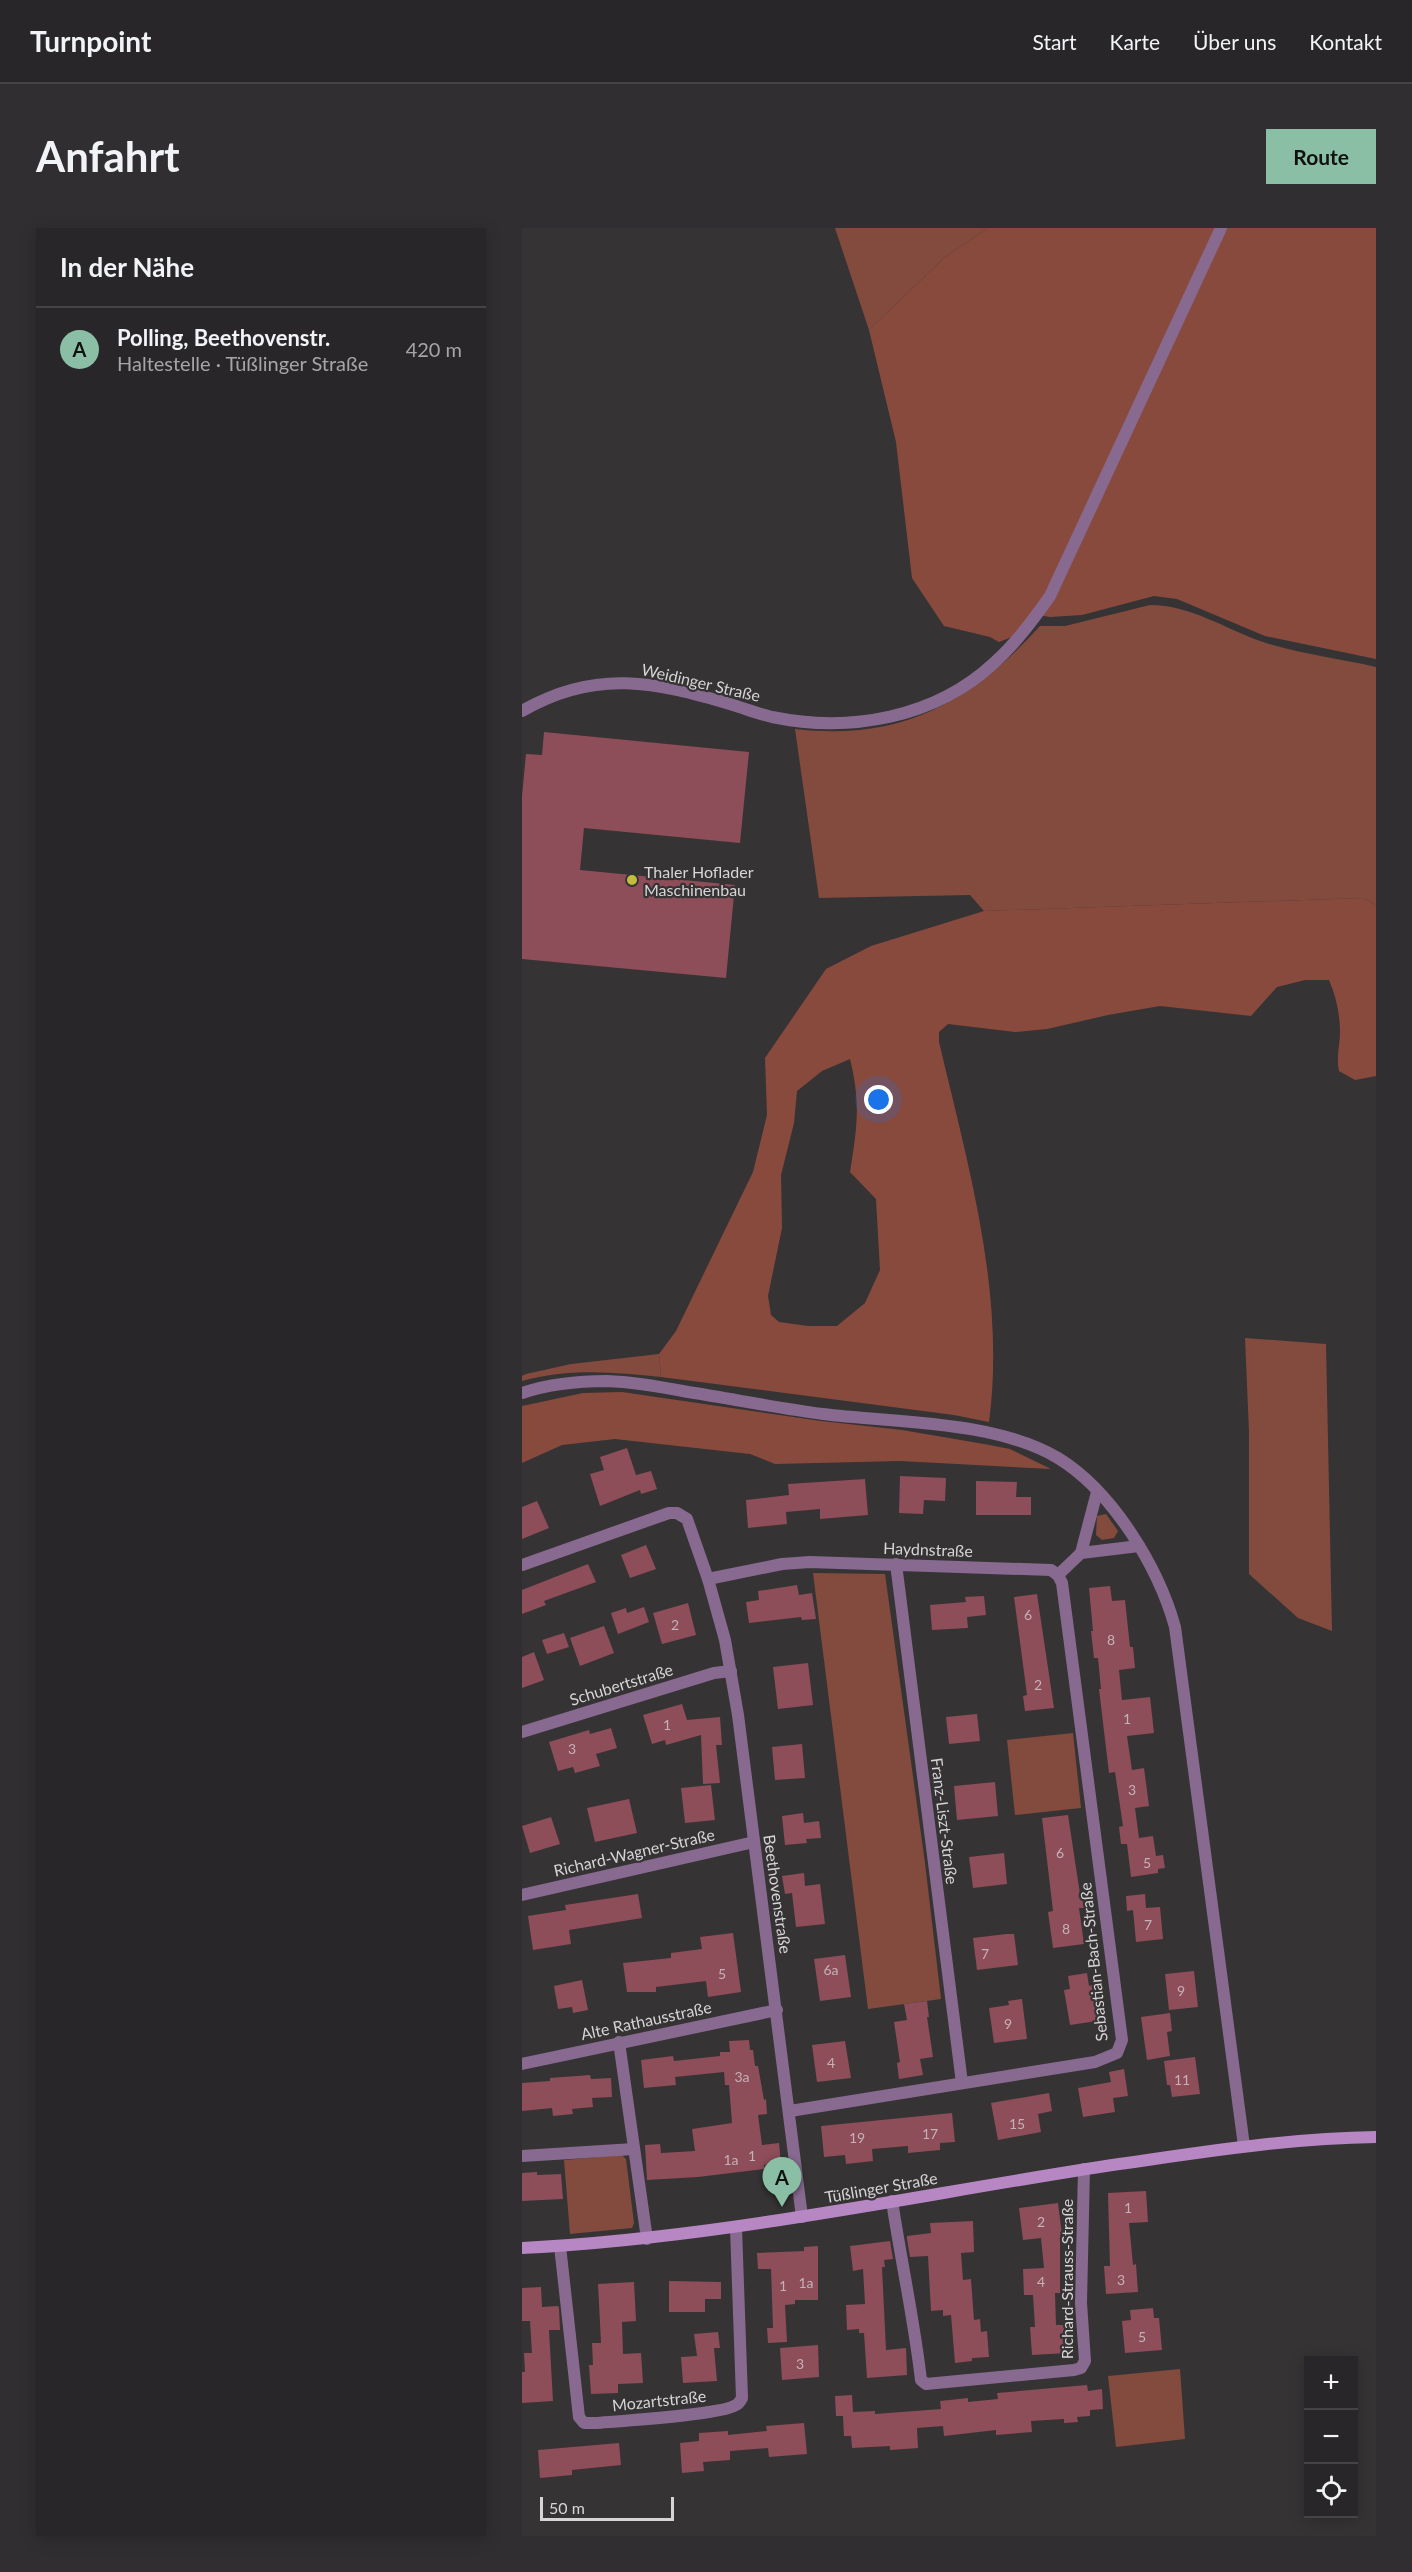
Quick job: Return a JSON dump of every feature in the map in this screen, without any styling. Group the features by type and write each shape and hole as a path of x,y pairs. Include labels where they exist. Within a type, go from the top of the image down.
{"street":[{"name":"Weidinger Straße","path":"522,711 555,694 576,687 606,682 630,682 657,686 770,716 841,724 899,715 928,705 976,678 1012,645 1050,597 1221,228"},
{"path":"522,1392 568,1383 627,1383 822,1414 974,1431 1007,1437 1044,1451 1059,1459 1097,1492 1139,1546 1168,1602 1174,1627 1244,2146"},
{"path":"1058,1575 1081,1553 1097,1492"},
{"path":"522,1565 644,1520 677,1513 687,1520 708,1579"},
{"path":"1081,1553 1139,1546"},
{"name":"Haydnstraße","path":"708,1579 782,1564 896,1564 1051,1570 1058,1575"},
{"name":"Franz-Liszt-Straße","path":"896,1564 962,2083"},
{"name":"Sebastian-Bach-Straße","path":"790,2110 1095,2062 1117,2053 1122,2040 1062,1583 1058,1575"},
{"name":"Beethovenstraße","path":"708,1579 731,1671 777,2010 802,2217"},
{"name":"Schubertstraße","path":"522,1732 714,1673 731,1671"},
{"name":"Richard-Wagner-Straße","path":"522,1895 754,1842"},
{"name":"Alte Rathausstraße","path":"522,2064 777,2010"},
{"path":"619,2042 647,2238"},
{"name":"Tüßlinger Straße","path":"522,2248 736,2228 1084,2169 1244,2146 1376,2138"},
{"path":"522,2156 634,2149"},
{"name":"Richard-Strauss-Straße","path":"892,2201 902,2273 914,2316 921,2380 926,2384 1074,2370 1081,2368 1085,2361 1081,2302 1084,2169"},
{"name":"Mozartstraße","path":"560,2246 579,2417 584,2423 595,2423 725,2409 737,2405 742,2398 736,2228"}],"shaded area":[{"path":"835,228 988,228 944,258 869,330"},
{"path":"988,228 1376,228 1376,659 1265,636 1177,599 1154,596 1082,615 1050,617 1031,614 1012,637 999,642 990,637 944,626 912,578 896,442 869,330 944,258"},
{"path":"1150,605 1194,613 1249,637 1277,646 1376,667 1376,905 1363,898 984,911 970,895 819,898 795,729 833,731 868,729 901,722 931,711 960,696 1014,653 1040,626 1065,626"},
{"path":"1363,898 1376,905 1376,1076 1355,1080 1339,1071 1339,1019 1336,999 1329,980 1305,980 1277,987 1251,1016 1160,1006 1047,1029 1015,1032 948,1024 939,1032 939,1042 972,1183 988,1278 993,1374 989,1422 954,1415 661,1377 659,1354 676,1331 753,1172 767,1115 765,1058 826,969 871,946 984,911","holes":["850,1059 857,1116 850,1172 876,1199 880,1270 865,1303 837,1326 808,1326 779,1322 771,1315 768,1296 782,1228 781,1175 794,1123 797,1091 822,1071"]},
{"path":"1245,1338 1326,1344 1332,1631 1298,1618 1249,1574 1249,1432"},
{"path":"659,1354 661,1377 574,1373 522,1381 522,1376 526,1374 571,1364"},
{"path":"622,1392 821,1421 902,1430 984,1444 1010,1449 1051,1469 900,1461 775,1464 750,1454 615,1439 562,1445 522,1463 522,1406 583,1393"},
{"path":"1106,1514 1118,1531 1114,1538 1102,1540 1096,1535 1097,1516"},
{"path":"813,1573 885,1574 925,1863 941,1999 868,2009"},
{"path":"1073,1733 1081,1808 1015,1815 1007,1740"},
{"path":"622,2155 626,2159 634,2223 632,2228 570,2234 564,2160"},
{"path":"1180,2369 1185,2439 1116,2447 1108,2376"}],"building":[{"path":"544,732 749,752 740,843 584,828 580,870 735,885 726,978 522,959 522,796 526,754 542,755"},
{"path":"627,1448 636,1475 651,1471 657,1489 641,1494 640,1490 600,1506 590,1474 604,1470 600,1457"},
{"path":"900,1476 946,1478 945,1501 924,1500 923,1514 899,1513"},
{"path":"865,1479 868,1515 820,1519 820,1509 786,1512 787,1524 748,1528 746,1500 789,1495 788,1484"},
{"path":"976,1481 1017,1482 1016,1497 1031,1497 1031,1515 976,1515"},
{"path":"537,1501 549,1528 522,1539 522,1507"},
{"path":"646,1545 656,1569 630,1578 621,1555"},
{"path":"588,1564 596,1582 544,1601 546,1605 522,1614 522,1590"},
{"path":"797,1585 799,1595 812,1593 816,1619 802,1620 801,1617 749,1623 746,1602 759,1600 758,1591"},
{"path":"1110,1586 1112,1601 1125,1600 1130,1647 1133,1647 1135,1668 1119,1670 1122,1700 1150,1697 1154,1733 1127,1736 1132,1770 1144,1768 1149,1806 1135,1808 1139,1838 1153,1836 1156,1856 1163,1855 1165,1868 1158,1869 1158,1873 1131,1877 1127,1844 1121,1844 1119,1827 1123,1826 1115,1772 1109,1773 1099,1689 1101,1689 1098,1658 1094,1658 1091,1631 1093,1631 1089,1588"},
{"path":"1037,1594 1054,1708 1025,1711 1023,1696 1027,1695 1014,1597"},
{"path":"984,1596 986,1615 967,1617 968,1628 932,1630 930,1605 966,1602 965,1597"},
{"path":"688,1603 696,1635 662,1644 653,1613"},
{"path":"644,1607 649,1622 618,1634 611,1613 626,1608 627,1613"},
{"path":"604,1626 614,1653 580,1666 570,1638"},
{"path":"564,1633 569,1647 547,1654 542,1640"},
{"path":"534,1652 544,1680 522,1688 522,1657"},
{"path":"808,1663 813,1705 778,1709 773,1667"},
{"path":"682,1704 687,1720 720,1717 722,1745 716,1745 720,1783 703,1784 701,1735 666,1745 665,1740 652,1744 643,1715"},
{"path":"977,1714 980,1741 949,1744 946,1717"},
{"path":"611,1728 617,1748 596,1754 600,1766 575,1773 573,1767 558,1771 549,1742 589,1730 590,1734"},
{"path":"802,1744 805,1778 775,1780 772,1747"},
{"path":"995,1782 998,1816 957,1820 954,1786"},
{"path":"711,1785 715,1820 685,1823 681,1788"},
{"path":"629,1799 637,1833 595,1842 587,1808"},
{"path":"803,1813 804,1823 819,1821 821,1838 806,1839 807,1843 785,1845 782,1816"},
{"path":"1068,1815 1084,1908 1079,1908 1084,1944 1053,1948 1048,1912 1053,1911 1042,1818"},
{"path":"551,1817 560,1844 530,1853 522,1826"},
{"path":"1004,1853 1007,1884 973,1888 969,1857"},
{"path":"804,1873 805,1886 820,1884 825,1924 796,1927 792,1893 785,1894 782,1876"},
{"path":"638,1894 642,1918 569,1930 571,1944 533,1950 528,1916 566,1910 565,1905"},
{"path":"1145,1894 1146,1908 1160,1907 1163,1939 1136,1942 1133,1910 1127,1911 1126,1896"},
{"path":"733,1933 741,1992 708,1997 706,1981 656,1987 656,1992 627,1992 623,1963 671,1958 671,1953 702,1949 700,1937"},
{"path":"1014,1934 1018,1965 977,1970 973,1938"},
{"path":"845,1955 851,1997 820,2001 814,1959"},
{"path":"1194,1971 1198,2007 1169,2010 1165,1974"},
{"path":"1087,1973 1089,1986 1092,1985 1097,2021 1070,2025 1064,1990 1070,1989 1068,1976"},
{"path":"582,1980 588,2010 573,2013 572,2007 558,2009 554,1986"},
{"path":"1022,1999 1027,2039 994,2043 989,2008 1009,2005 1008,2001"},
{"path":"927,2001 933,2057 920,2059 923,2075 899,2079 897,2063 900,2062 894,2022 907,2020 904,2004"},
{"path":"1170,2013 1172,2031 1167,2032 1170,2056 1147,2060 1141,2017"},
{"path":"749,2040 755,2066 758,2066 764,2100 766,2099 767,2114 758,2115 762,2145 779,2143 781,2163 764,2165 765,2169 647,2180 645,2145 660,2144 661,2153 695,2151 692,2129 732,2123 729,2085 725,2085 724,2072 675,2077 676,2085 644,2088 641,2060 673,2056 674,2061 720,2056 720,2052 730,2052 729,2041"},
{"path":"845,2041 851,2078 817,2082 812,2045"},
{"path":"1195,2057 1200,2094 1172,2097 1170,2085 1167,2085 1164,2061"},
{"path":"1124,2069 1128,2096 1113,2098 1115,2112 1083,2117 1078,2088 1111,2082 1109,2072"},
{"path":"590,2075 591,2079 611,2078 612,2097 592,2098 593,2107 572,2109 573,2114 553,2116 552,2108 522,2111 522,2083"},
{"path":"1049,2093 1052,2111 1038,2114 1041,2132 998,2140 991,2103"},
{"path":"952,2113 955,2142 940,2143 940,2150 908,2153 908,2146 872,2149 873,2161 846,2164 845,2155 824,2157 821,2126"},
{"path":"537,2172 537,2175 561,2174 563,2199 522,2201 522,2173"},
{"path":"1146,2191 1148,2222 1129,2223 1138,2292 1106,2294 1104,2266 1110,2266 1108,2193"},
{"path":"1058,2203 1062,2235 1060,2235 1060,2293 1055,2293 1056,2325 1066,2325 1068,2353 1032,2355 1030,2327 1035,2327 1033,2295 1024,2295 1023,2269 1044,2268 1041,2238 1023,2240 1019,2208"},
{"path":"973,2221 974,2252 961,2253 963,2280 971,2279 974,2320 980,2319 981,2332 987,2331 989,2357 972,2358 972,2361 955,2363 951,2315 943,2316 943,2310 931,2311 928,2256 910,2257 907,2236 931,2233 930,2223"},
{"path":"890,2241 893,2259 884,2260 885,2267 882,2267 886,2350 906,2348 907,2375 867,2378 864,2333 859,2333 859,2329 847,2330 846,2305 865,2304 863,2269 853,2271 850,2246"},
{"path":"818,2246 818,2300 795,2300 795,2304 785,2305 787,2342 768,2343 767,2328 773,2328 771,2269 758,2269 757,2253 804,2251 804,2247"},
{"path":"669,2281 721,2282 721,2299 705,2299 705,2312 669,2312"},
{"path":"634,2282 636,2321 622,2322 623,2354 641,2353 643,2383 618,2384 618,2393 591,2394 589,2365 593,2365 592,2343 601,2343 598,2284"},
{"path":"541,2287 542,2307 558,2306 559,2308 560,2330 549,2330 553,2401 522,2403 524,2353 532,2353 530,2321 522,2321 522,2288"},
{"path":"1153,2308 1154,2318 1159,2318 1162,2350 1125,2353 1122,2321 1131,2320 1130,2310"},
{"path":"718,2332 720,2348 714,2348 717,2381 683,2383 681,2357 697,2356 694,2334"},
{"path":"818,2345 819,2377 782,2380 780,2348"},
{"path":"1087,2385 1088,2391 1102,2389 1103,2409 1090,2410 1090,2416 1077,2417 1078,2422 1064,2423 1064,2419 1031,2421 1032,2432 996,2435 996,2430 944,2436 943,2426 917,2428 918,2448 890,2450 890,2446 852,2448 851,2436 844,2436 843,2416 836,2416 835,2396 852,2395 853,2412 875,2411 875,2414 941,2409 940,2401 968,2398 968,2402 998,2399 997,2393"},
{"path":"804,2423 807,2454 769,2457 768,2448 730,2451 730,2460 703,2462 704,2471 682,2473 680,2443 699,2441 699,2433 728,2431 728,2435 767,2431 766,2426"},
{"path":"619,2443 621,2465 572,2470 572,2475 540,2478 538,2450"}],"place":[{"name":"Thaler Hoflader Maschinenbau","path":"632,880"},
{"name":"Polling, Beethovenstr.","path":"782,2207"}]}
